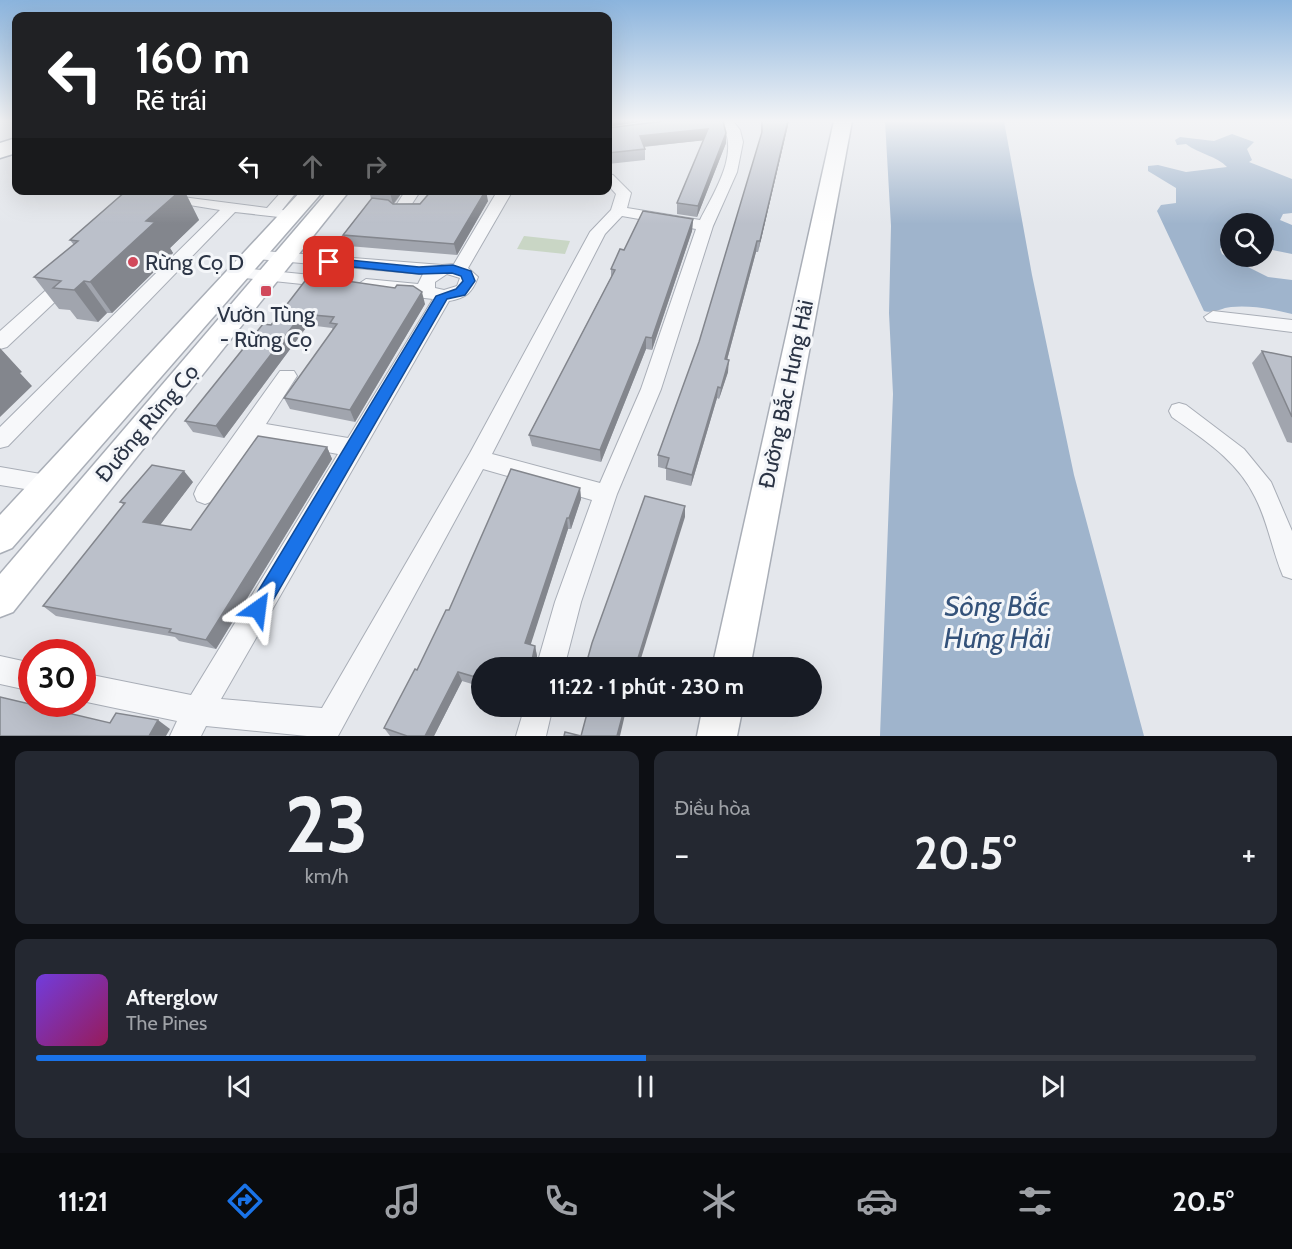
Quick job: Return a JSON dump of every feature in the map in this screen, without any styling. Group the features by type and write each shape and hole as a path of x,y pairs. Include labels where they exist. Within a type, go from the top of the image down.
{"street":[{"path":"553,657 568,602 606,495 651,388 705,226 735,155"},
{"name":"Đường Bắc Hưng Hải","path":"733,657 836,155"},
{"path":"96,690 198,711 325,730 478,459 598,232 618,211 624,193 612,182"},
{"path":"205,204 213,195"},
{"name":"Đường Rừng Cọ","path":"0,600 263,265 285,207 305,195"},
{"name":"Đường Rừng Cọ","path":"0,538 263,265 335,195"},
{"path":"401,210 411,195"},
{"path":"435,294 426,281 450,270 499,195"},
{"path":"159,197 231,208 285,207"},
{"path":"0,440 231,208"},
{"path":"618,211 705,226"},
{"path":"263,265 450,270 466,274 468,285 460,292 435,294 263,265"},
{"path":"0,342 84,266"},
{"path":"185,736 353,448 435,294"},
{"path":"1213,317 1292,326"},
{"path":"205,494 287,376"},
{"path":"1179,411 1236,454 1252,471 1264,490 1292,568"},
{"path":"250,430 353,448"},
{"path":"478,459 606,495"},
{"path":"0,476 50,484"},
{"path":"0,670 18,673"},
{"path":"531,736 536,717"},
{"path":"717,736 721,717"}],"green space":[{"path":"524,236 570,241 565,254 517,249"}],"water":[{"name":"Sông Bắc Hưng Hải","path":"887,155 1010,155 1032,275 1074,475 1144,736 880,736 893,394 889,313 891,226"},
{"path":"1208,155 1250,155 1252,160 1249,162 1292,179 1292,213 1283,214 1280,220 1292,225 1292,254 1274,250 1274,213 1220,213 1220,267 1248,267 1268,277 1292,280 1292,314 1246,307 1204,311 1157,211 1161,205 1176,203 1176,188 1148,171 1148,166 1158,165 1186,172 1227,167"}],"building":[{"path":"697,155 717,155 698,206 677,203"},
{"path":"755,155 780,155 760,241 757,241 725,359 729,360 721,388 718,387 692,475 666,468 669,458 658,455 699,342"},
{"path":"121,195 175,195 146,221 155,222 90,282 84,281 74,290 53,288 61,281 34,277 78,241 70,240"},
{"path":"428,195 483,195 454,244 343,235 372,198 388,200 393,204 420,204"},
{"path":"643,211 693,219 652,338 646,337 600,450 529,435 615,270 611,269 620,249 624,250"},
{"path":"319,277 395,288 397,285 413,286 422,292 350,410 284,398 337,324 330,323 334,317 302,314 216,426 185,421 263,324 271,325 305,281"},
{"path":"1262,351 1292,357 1292,417"},
{"path":"258,436 327,447 206,640 169,632 171,629 43,606 125,503 120,502 152,465 184,471 143,522 191,530"},
{"path":"511,469 580,488 569,518 567,518 525,643 535,646 533,657 471,657 471,676 458,672 425,736 407,736 384,728 415,669 417,670 446,610 449,610"},
{"path":"645,496 685,506 638,657 588,657"},
{"path":"0,697 18,701 18,717 85,717 110,723 116,713 158,720 149,736 0,736"},
{"path":"586,717 622,717 617,736 581,736"},
{"path":"565,732 581,736 564,736"}],"place":[{"name":"Rừng Cọ D","path":"133,262"},
{"name":"Vườn Tùng - Rừng Cọ","path":"266,291"}],"route":[{"path":"258,609 442,296 460,292 465,289 469,281 463,271 453,269 419,270 329,262"}]}
